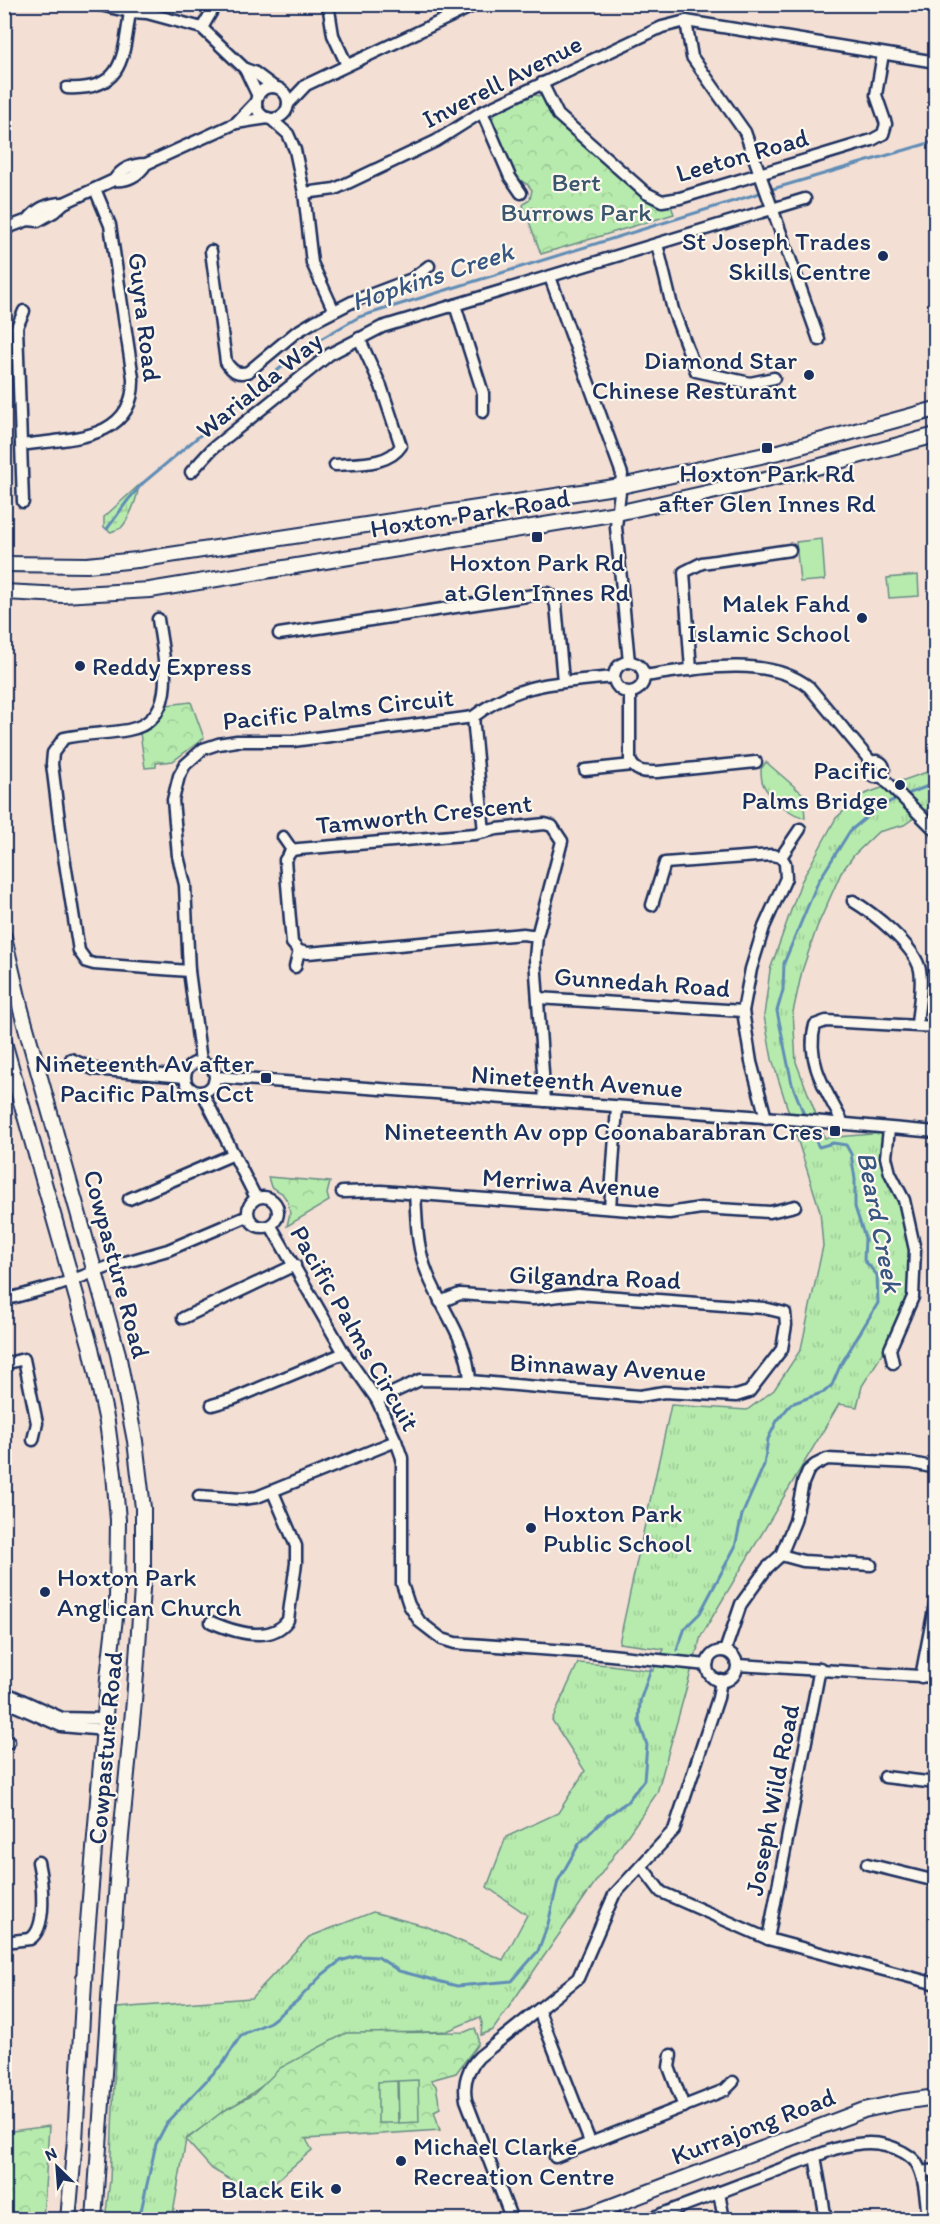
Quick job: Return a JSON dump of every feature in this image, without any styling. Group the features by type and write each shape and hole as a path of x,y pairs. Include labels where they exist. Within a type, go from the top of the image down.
{"main road":[{"name":"Hoxton Park Road","path":"4,564 87,565 137,560 621,486 779,452 936,409"},
{"name":"Hoxton Park Road","path":"4,592 63,595 150,590 617,513 783,476 936,435"},
{"path":"4,601 27,593"},
{"name":"Cowpasture Road","path":"4,938 21,1010 118,1354 135,1441 143,1508 143,1575 118,1867 94,2220"},
{"name":"Cowpasture Road","path":"4,1042 96,1370 107,1422 114,1474 118,1537 117,1600 86,1947 68,2220"},
{"name":"Kurrajong Road","path":"564,2220 587,2217 864,2110 936,2097"}],"street":[{"path":"96,4 130,12 147,13 202,28 245,69 257,99 259,112 288,134"},
{"path":"202,28 216,4"},
{"path":"237,123 265,89 306,85 477,5"},
{"path":"329,10 333,35 346,65"},
{"path":"67,88 83,89 95,86 108,81 115,74 121,64 130,12"},
{"path":"686,21 692,57 746,132 819,340"},
{"name":"Inverell Avenue","path":"304,193 335,189 436,141 482,112 542,83 662,27 686,21 936,62"},
{"name":"Leeton Road","path":"542,83 558,115 646,193 662,201 680,198 872,140 883,134 886,124 876,95 883,54"},
{"path":"245,69 254,72 285,94 288,134 295,150 304,193 312,263 334,311"},
{"path":"4,230 28,220 38,221 64,203 114,180 123,181 141,172 146,164 237,123 280,117 306,85"},
{"path":"482,112 510,177 520,193"},
{"name":"Guyra Road","path":"21,445 94,434 110,428 123,417 132,398 133,378 110,225 95,189"},
{"name":"Warialda Way","path":"191,472 212,449 330,354 382,327 805,199"},
{"path":"657,244 673,310 696,371 750,383 774,378"},
{"path":"211,251 226,362 231,370 237,373 248,372 295,333 334,311 412,279 429,266"},
{"path":"550,277 622,474 616,527 629,662"},
{"path":"455,305 483,393 483,412"},
{"path":"23,502 17,327 24,311"},
{"path":"335,465 383,460 395,455 401,446 381,386 359,338"},
{"path":"691,670 684,572 702,563 790,550"},
{"path":"279,634 547,593 552,596 556,605 563,681"},
{"path":"158,619 166,688 162,704 154,717 146,724 128,730 64,738 53,753 52,764 78,951 82,958 94,964 189,971"},
{"path":"629,662 639,666 644,676 641,686 630,693 618,688 613,677 617,666 629,662"},
{"path":"644,676 691,670 759,667 780,671 798,678 809,687 872,763 882,764 884,771 881,776 936,831"},
{"name":"Pacific Palms Circuit","path":"201,1061 189,971 185,885 177,856 173,800 179,776 193,757 202,749 237,741 293,741 473,717 497,700 531,687 563,681 613,677"},
{"path":"630,693 629,754 632,765"},
{"path":"473,717 484,832"},
{"path":"585,770 632,765 643,772 756,762"},
{"name":"Tamworth Crescent","path":"299,951 292,943 285,860 292,850 545,824 552,826 562,841 537,936 535,959 545,1101"},
{"path":"781,857 800,829"},
{"name":"Tamworth Crescent","path":"283,837 292,850"},
{"path":"652,905 664,863 772,855 781,857"},
{"path":"766,1118 751,1062 743,1011 751,969 764,927 786,878 787,870 781,857"},
{"path":"853,901 868,910 917,961 920,972 917,1025"},
{"path":"295,967 299,951 308,953 523,934 537,936"},
{"name":"Gunnedah Road","path":"538,998 743,1011"},
{"path":"843,1124 818,1075 812,1038 815,1025 826,1021 936,1027"},
{"path":"70,1059 93,1069 185,1077"},
{"path":"202,1092 213,1086 216,1077 211,1065 201,1061 189,1066 185,1077 189,1088 202,1092 256,1198"},
{"name":"Nineteenth Avenue","path":"216,1077 936,1132"},
{"path":"610,1208 617,1107"},
{"path":"889,1129 886,1157 890,1173 904,1200 915,1250 913,1297 890,1349 893,1363"},
{"path":"129,1199 234,1154"},
{"name":"Merriwa Avenue","path":"342,1192 415,1193 669,1213 701,1208 770,1212 795,1206"},
{"path":"415,1193 418,1244 440,1302 460,1337 469,1363 470,1382"},
{"path":"268,1197 277,1204 278,1216 271,1226 255,1225 248,1216 250,1204 256,1198 268,1197"},
{"path":"4,1300 168,1250 248,1216"},
{"name":"Pacific Palms Circuit","path":"271,1226 344,1353 377,1400 396,1441 402,1458 402,1584 409,1605 420,1622 442,1639 455,1643 702,1664"},
{"path":"183,1318 295,1265"},
{"name":"Gilgandra Road","path":"440,1302 460,1294 539,1299 578,1294 764,1308 785,1313"},
{"name":"Binnaway Avenue","path":"377,1400 420,1380 640,1396 664,1392 736,1396 748,1392 782,1349 786,1325 785,1313"},
{"path":"212,1405 233,1399 344,1353"},
{"path":"4,1364 24,1359 37,1423 33,1440"},
{"path":"199,1496 247,1499 273,1492 396,1441"},
{"path":"725,1651 741,1604 767,1568 781,1555 795,1521 803,1483 808,1471 827,1458 936,1468"},
{"path":"211,1622 231,1631 263,1634 275,1632 288,1620 296,1563 296,1546 273,1492"},
{"path":"781,1555 803,1561 871,1565"},
{"path":"921,1677 936,1599"},
{"path":"725,1651 733,1656 737,1665 730,1678 721,1680 712,1677 702,1664 713,1654 725,1651"},
{"path":"737,1665 820,1668 936,1677"},
{"name":"Joseph Wild Road","path":"768,1939 820,1668"},
{"path":"512,2220 466,2100 464,2089 470,2067 578,1978 614,1895 674,1830 718,1698 721,1680"},
{"path":"4,1692 62,1718 105,1725"},
{"path":"4,1701 61,1726 105,1725"},
{"path":"885,1777 936,1783"},
{"path":"4,1942 30,1940 39,1929 43,1885 38,1862"},
{"path":"867,1864 936,1881"},
{"path":"642,1867 661,1892 768,1939 936,1984"},
{"path":"538,2011 590,2142"},
{"path":"671,2055 669,2067 684,2107"},
{"path":"555,2157 725,2090 733,2082"},
{"path":"646,2220 816,2156 853,2144 875,2142 895,2148 912,2157 921,2172 928,2220"},
{"path":"816,2156 826,2220"},
{"path":"921,2172 936,2170"},
{"path":"719,2192 724,2220"}],"green space":[{"name":"Bert Burrows Park","path":"531,94 543,97 556,120 642,198 658,205 671,206 674,214 541,254 523,205 530,199 532,190 514,176 491,123 495,111"},
{"path":"138,486 135,502 127,520 121,528 111,532 104,527 104,517"},
{"path":"822,539 825,580 800,582 796,542"},
{"path":"918,575 919,596 889,598 887,578"},
{"path":"191,702 204,738 173,761 156,763 156,767 145,768 140,733 154,724 167,705"},
{"path":"766,762 803,794 805,818 787,809 766,789 762,781 761,769"},
{"path":"935,769 935,803 904,825 878,832 854,855 841,873 817,927 802,971 793,1012 796,1062 825,1138 884,1133 891,1151 892,1166 911,1213 914,1287 893,1337 862,1386 857,1407 839,1404 701,1636 657,1793 493,2030 481,2035 480,2017 447,2031 371,2035 265,2084 186,2139 172,2219 105,2220 110,2180 117,2008 251,1998 309,1937 373,1912 428,1927 503,1960 527,1915 487,1887 506,1837 558,1813 585,1771 552,1720 578,1663 653,1671 664,1649 619,1643 671,1405 747,1410 774,1390 801,1349 823,1246 820,1211 772,1059 764,1016 770,970 801,882 836,818 862,795"},
{"path":"268,1177 330,1182 327,1194 329,1201 287,1226 290,1213 288,1202 282,1193 271,1187"},
{"path":"475,2029 478,2036 478,2044 456,2073 431,2080 436,2086 440,2108 434,2111 440,2130 306,2139 312,2150 258,2196 212,2169 186,2140 222,2112 254,2094 280,2068 346,2033 465,2032"},
{"path":"418,2080 419,2122 399,2123 398,2081"},
{"path":"397,2081 398,2123 378,2123 378,2082"},
{"path":"49,2126 43,2219 5,2219 5,2132"}],"waterway":[{"name":"Hopkins Creek","path":"769,190 936,141"},
{"name":"Hopkins Creek","path":"107,529 143,483 290,360 310,345 359,317 763,192"},
{"name":"Beard Creek","path":"910,793 936,783"},
{"name":"Beard Creek","path":"803,1112 792,1084 777,1011 783,990 784,963 818,882 850,831 875,810 895,799"},
{"name":"Beard Creek","path":"677,1650 685,1628 700,1613 735,1547 742,1515 764,1465 768,1439 777,1421 791,1404 824,1392 832,1385 840,1366 878,1303 877,1275 864,1260 865,1238 855,1207 855,1179 851,1154 846,1145 833,1143 819,1147 807,1126"},
{"name":"Beard Creek","path":"139,2220 156,2144 168,2121 224,2062 241,2035 270,2022 297,2001 322,1975 340,1961 358,1956 378,1957 399,1971 457,1986 512,1981 538,1951 548,1924 558,1881 579,1844 607,1816 627,1802 644,1780 647,1745 639,1722 640,1701 651,1669"}],"place":[{"name":"St Joseph Trades Skills Centre","path":"883,256"},
{"name":"Diamond Star Chinese Resturant","path":"809,375"},
{"name":"Hoxton Park Rd after Glen Innes Rd","path":"767,448"},
{"name":"Hoxton Park Rd at Glen Innes Rd","path":"537,537"},
{"name":"Malek Fahd Islamic School","path":"862,618"},
{"name":"Reddy Express","path":"80,666"},
{"name":"Pacific Palms Bridge","path":"900,785"},
{"name":"Nineteenth Av after Pacific Palms Cct","path":"266,1078"},
{"name":"Nineteenth Av opp Coonabarabran Cres","path":"835,1131"},
{"name":"Hoxton Park Public School","path":"531,1528"},
{"name":"Hoxton Park Anglican Church","path":"45,1592"},
{"name":"Michael Clarke Recreation Centre","path":"401,2161"},
{"name":"Black Eik","path":"336,2189"}]}
